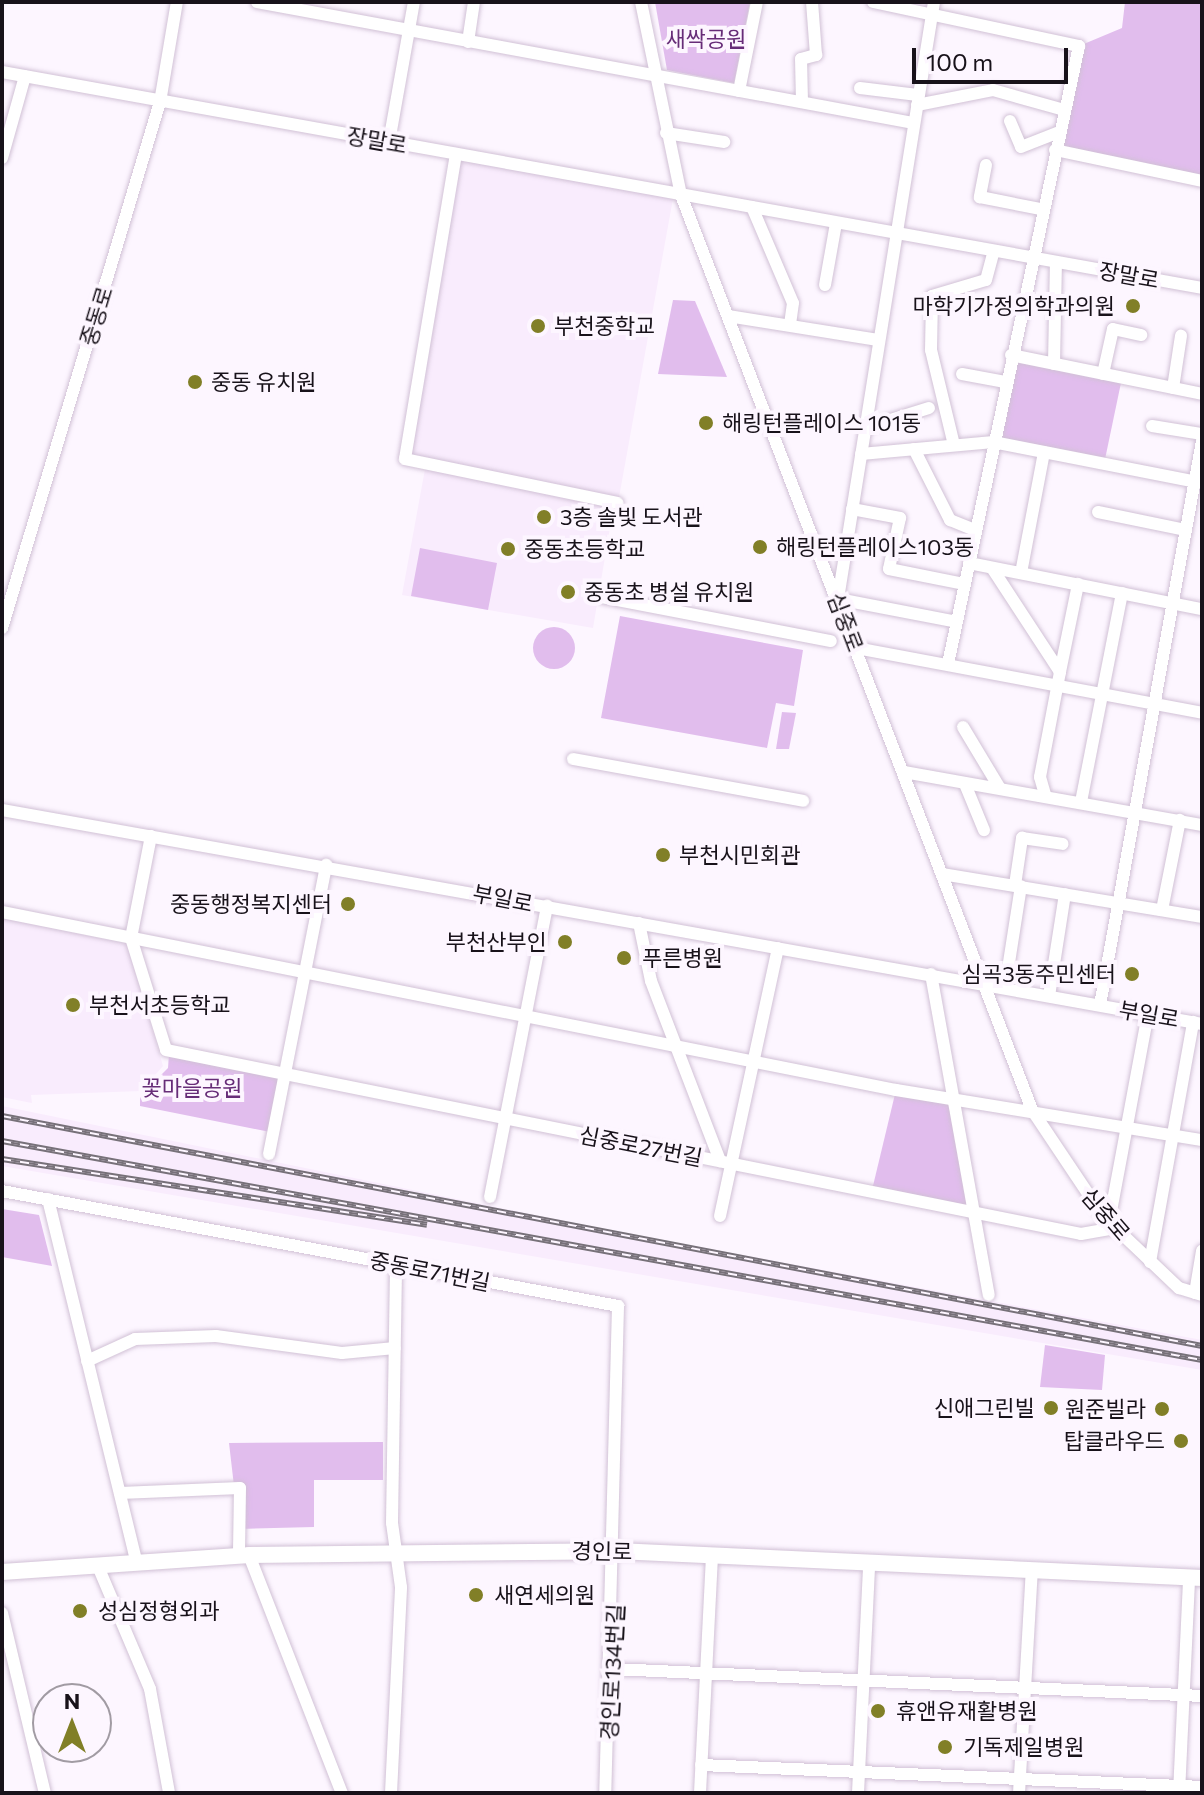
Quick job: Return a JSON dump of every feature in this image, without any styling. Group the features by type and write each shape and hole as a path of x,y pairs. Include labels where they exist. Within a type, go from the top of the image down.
{"main road":[{"name":"경인로","path":"2,1572 244,1555 617,1551 1196,1578"}],"street":[{"name":"중동로","path":"2,628 160,102 177,2"},
{"path":"257,2 914,123"},
{"path":"389,142 414,2"},
{"path":"468,42 474,2"},
{"path":"739,91 757,2"},
{"path":"802,102 801,59 816,55 812,2"},
{"path":"873,2 933,8 1079,46 1040,209 948,664"},
{"name":"심중로","path":"637,3 681,195 904,772 979,983 1032,1110 1112,1225 1150,1262 1198,1294"},
{"path":"933,8 838,599 957,622"},
{"name":"장말로","path":"2,72 1202,288"},
{"path":"2,158 25,76"},
{"path":"860,88 918,100 993,90 1064,110"},
{"path":"1010,121 1021,147 1059,132"},
{"path":"666,133 724,142"},
{"path":"1055,150 1202,181"},
{"path":"456,154 405,459 618,503"},
{"path":"986,165 980,197 1040,209"},
{"path":"752,207 793,303 790,325"},
{"path":"825,285 836,223"},
{"path":"954,445 931,350 932,296 986,280 994,251"},
{"path":"1054,364 1056,262"},
{"path":"728,316 878,340"},
{"path":"1103,374 1113,329 1141,335"},
{"path":"1173,388 1181,336"},
{"path":"1011,355 1202,394"},
{"path":"962,374 1005,382"},
{"path":"865,428 929,408"},
{"path":"1152,426 1202,434"},
{"path":"1100,1005 1133,811 1186,530 1198,482 1202,441"},
{"path":"861,454 993,442 1198,482"},
{"path":"914,449 950,520 975,530"},
{"path":"1021,573 1044,452"},
{"path":"852,509 900,518 889,569 964,584"},
{"path":"1098,512 1186,530"},
{"path":"969,563 1202,609"},
{"path":"992,568 1059,679"},
{"path":"1045,795 1040,777 1078,584"},
{"path":"1081,802 1122,593"},
{"path":"602,597 831,641"},
{"path":"856,648 1059,679 1104,694 1202,713"},
{"path":"963,727 999,787"},
{"path":"573,759 803,801"},
{"path":"904,772 1202,825"},
{"path":"965,784 984,830"},
{"name":"부일로","path":"2,810 326,865 1198,1023"},
{"path":"1162,910 1180,820"},
{"path":"131,938 151,836"},
{"path":"1005,988 1022,838 1063,844"},
{"path":"269,1154 326,865"},
{"path":"942,874 1202,917"},
{"path":"1049,996 1065,894"},
{"path":"490,1197 547,906"},
{"path":"2,912 753,1063 956,1101 1032,1110 1202,1140"},
{"path":"639,923 651,981 726,1163"},
{"name":"심중로27번길","path":"131,938 167,1050 1081,1234 1112,1225"},
{"path":"720,1216 726,1163 753,1063 778,948"},
{"path":"931,974 989,1295"},
{"path":"1112,1225 1148,1014"},
{"path":"1150,1262 1173,1135 1198,1023"},
{"name":"중동로71번길","path":"2,1191 618,1306 617,1551"},
{"path":"48,1199 136,1561"},
{"path":"1198,1294 1202,1254"},
{"path":"391,1793 400,1551 392,1523 396,1265"},
{"path":"87,1361 135,1339 216,1336 342,1353 395,1348"},
{"path":"120,1493 240,1488 244,1555 342,1793"},
{"name":"경인로134번길","path":"605,1793 617,1551"},
{"path":"700,1793 712,1556"},
{"path":"97,1564 150,1689 169,1793"},
{"path":"858,1793 869,1564"},
{"path":"1019,1793 1032,1570"},
{"path":"1179,1790 1184,1695 1196,1578"},
{"path":"2,1613 45,1793"},
{"path":"613,1669 1202,1696"},
{"path":"701,1765 1020,1779 1179,1790 1202,1787"}],"shaded area":[{"name":"부천중학교","path":"456,154 674,193 618,503 405,459"},
{"name":"중동초등학교","path":"425,469 614,504 593,628 402,595"},
{"name":"부천서초등학교","path":"2,918 127,944 163,1066 141,1091 31,1095 32,1103 2,1097"},
{"path":"2,1106 623,1233 1202,1340 1202,1370 2,1166"}],"green space":[{"name":"새싹공원","path":"655,2 750,2 734,83 667,70"},
{"path":"1125,2 1202,2 1202,181 1055,150 1079,46 1122,28"},
{"path":"673,300 695,301 727,377 658,374"},
{"path":"1011,355 1122,378 1104,464 993,442"},
{"path":"420,548 497,563 488,610 411,596"},
{"path":"620,616 803,650 794,706 776,703 767,748 601,718"},
{"path":"554,627 569,633 575,648 569,663 554,669 539,663 533,648 539,633"},
{"path":"782,712 796,713 789,749 776,749"},
{"name":"꽃마을공원","path":"169,1054 282,1077 270,1132 140,1106 140,1096 168,1068"},
{"path":"896,1090 956,1101 976,1213 872,1190"},
{"path":"2,1209 39,1215 52,1266 2,1257"},
{"path":"1045,1345 1105,1355 1102,1390 1040,1387"},
{"path":"383,1442 383,1480 314,1480 314,1527 239,1529 229,1443"}],"railway":[{"path":"2,1116 1202,1346"},
{"path":"2,1141 1202,1360"},
{"path":"2,1159 427,1225"}],"place":[{"name":"마학기가정의학과의원","path":"1133,306"},
{"name":"부천중학교","path":"538,326"},
{"name":"중동 유치원","path":"195,382"},
{"name":"해링턴플레이스 101동","path":"706,423"},
{"name":"3층 솔빛 도서관","path":"544,517"},
{"name":"해링턴플레이스103동","path":"760,547"},
{"name":"중동초등학교","path":"508,549"},
{"name":"중동초 병설 유치원","path":"568,592"},
{"name":"부천시민회관","path":"663,855"},
{"name":"중동행정복지센터","path":"348,904"},
{"name":"부천산부인","path":"565,942"},
{"name":"푸른병원","path":"624,958"},
{"name":"심곡3동주민센터","path":"1132,974"},
{"name":"부천서초등학교","path":"73,1005"},
{"name":"신애그린빌","path":"1051,1408"},
{"name":"원준빌라","path":"1162,1409"},
{"name":"탑클라우드","path":"1181,1441"},
{"name":"새연세의원","path":"476,1595"},
{"name":"성심정형외과","path":"80,1611"},
{"name":"휴앤유재활병원","path":"878,1711"},
{"name":"기독제일병원","path":"945,1747"}]}
